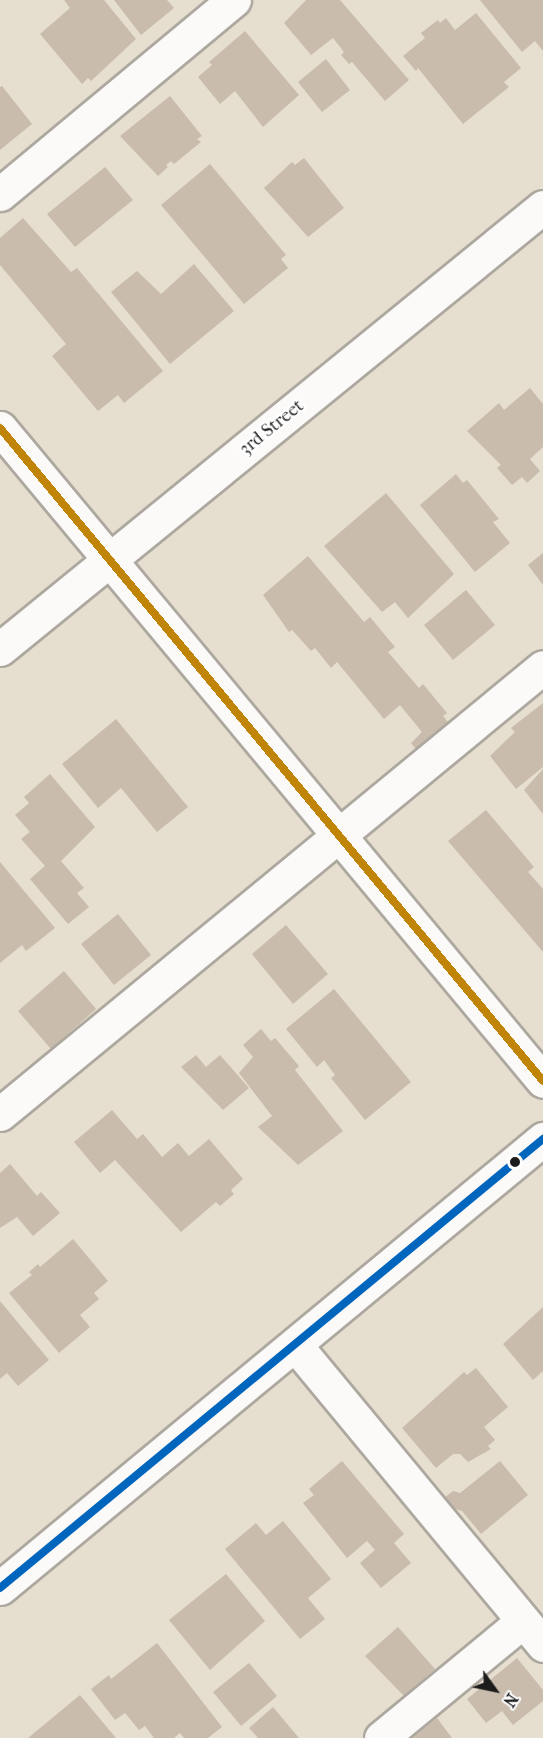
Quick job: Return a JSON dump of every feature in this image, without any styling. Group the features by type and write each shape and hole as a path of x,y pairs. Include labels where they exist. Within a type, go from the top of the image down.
{"street":[{"path":"0,194 234,0"},
{"name":"3rd Street","path":"0,649 543,207"},
{"path":"0,428 543,1081"},
{"path":"0,1114 543,668"},
{"path":"0,1588 296,1346 543,1139"},
{"path":"296,1346 533,1633 381,1738"}],"building":[{"path":"64,0 104,0 136,39 91,81 88,78 82,84 40,34 70,8"},
{"path":"114,0 167,0 174,8 141,35"},
{"path":"306,0 340,0 409,80 385,101 352,62 349,64 341,55 344,52 333,38 311,55 284,23"},
{"path":"480,0 543,0 543,51 535,41 522,52"},
{"path":"476,13 521,68 504,82 509,87 463,124 418,68 416,71 403,56 425,38 421,33 438,20 440,23 446,18 455,30"},
{"path":"245,31 299,95 263,127 235,91 220,104 198,77 212,65 209,62"},
{"path":"326,59 350,90 322,112 298,82"},
{"path":"2,86 32,124 0,150 0,87"},
{"path":"170,96 202,136 197,139 201,142 174,164 171,161 158,176 120,136"},
{"path":"304,158 344,208 308,237 264,188 292,162 295,165"},
{"path":"210,164 286,255 281,259 288,268 244,304 161,205"},
{"path":"105,167 133,200 75,247 47,214"},
{"path":"23,218 71,272 77,268 163,371 124,403 118,395 98,411 52,356 66,344 0,265 0,238"},
{"path":"194,264 234,311 170,364 111,292 137,271 161,294"},
{"path":"530,388 543,404 543,447 530,459 540,471 527,483 522,477 512,485 497,468 501,465 467,431 499,403 504,410"},
{"path":"456,474 463,483 467,480 499,519 493,522 510,543 475,572 420,505"},
{"path":"386,493 454,574 408,618 395,602 382,612 324,546"},
{"path":"543,553 543,585 528,565"},
{"path":"308,556 364,622 370,617 395,647 388,652 419,688 423,684 447,713 443,716 451,726 419,753 411,743 422,732 400,705 384,719 337,662 331,668 315,648 311,651 292,630 289,632 263,595"},
{"path":"466,590 495,625 453,660 424,625"},
{"path":"543,703 543,767 516,789 490,756 515,732 511,728"},
{"path":"116,719 188,807 157,832 121,788 98,808 62,764"},
{"path":"543,769 543,814 524,790"},
{"path":"50,774 95,827 61,861 84,888 77,893 89,907 68,924 30,879 45,866 21,839 30,832 15,815 29,803 24,797"},
{"path":"486,810 534,867 528,872 543,889 543,952 448,841"},
{"path":"0,862 55,928 26,951 22,945 0,963"},
{"path":"118,914 151,955 114,985 81,944"},
{"path":"286,925 328,974 293,1004 252,954"},
{"path":"64,971 96,1009 51,1049 18,1011"},
{"path":"334,989 411,1082 365,1120 331,1078 335,1075 324,1060 317,1067 286,1029"},
{"path":"261,1029 271,1041 275,1038 299,1066 295,1070 343,1131 298,1165 258,1127 272,1116 239,1073 253,1057 243,1045"},
{"path":"196,1055 206,1067 220,1055 249,1088 223,1110 181,1067"},
{"path":"112,1110 137,1139 143,1134 162,1157 178,1143 189,1156 209,1139 243,1179 231,1190 234,1194 220,1206 216,1202 181,1232 115,1160 100,1173 74,1142"},
{"path":"10,1164 37,1196 41,1192 60,1213 33,1236 17,1217 0,1228 0,1173"},
{"path":"73,1239 108,1281 94,1293 99,1299 80,1315 90,1327 59,1353 9,1293 32,1275 29,1272 38,1264 40,1267"},
{"path":"0,1301 49,1360 18,1386 7,1373 0,1379"},
{"path":"543,1307 543,1371 533,1380 503,1344"},
{"path":"476,1368 508,1407 484,1427 495,1440 488,1446 491,1449 468,1462 460,1454 453,1454 436,1468 402,1428 464,1372 467,1375"},
{"path":"342,1461 404,1534 394,1543 411,1563 381,1588 360,1563 375,1550 367,1541 347,1558 303,1503 314,1495 309,1489"},
{"path":"500,1461 528,1495 481,1534 462,1511 451,1508 443,1499 453,1491 460,1493"},
{"path":"283,1521 331,1579 308,1598 325,1619 300,1639 225,1549 256,1523 266,1535"},
{"path":"226,1574 265,1621 210,1670 169,1620"},
{"path":"398,1627 435,1669 404,1696 365,1656"},
{"path":"157,1643 222,1727 208,1738 184,1738 180,1733 174,1738 154,1738 145,1726 139,1730 125,1713 115,1720 91,1689 109,1675 111,1679"},
{"path":"517,1658 543,1690 543,1701 513,1725 502,1711 486,1723 467,1699"},
{"path":"249,1663 277,1696 241,1726 213,1692"},
{"path":"80,1695 116,1738 28,1738"},
{"path":"273,1707 299,1738 258,1738 249,1728"},
{"path":"437,1718 452,1738 412,1738"}],"transit line":[{"path":"0,428 543,1081"},
{"path":"0,1588 543,1139"}]}
